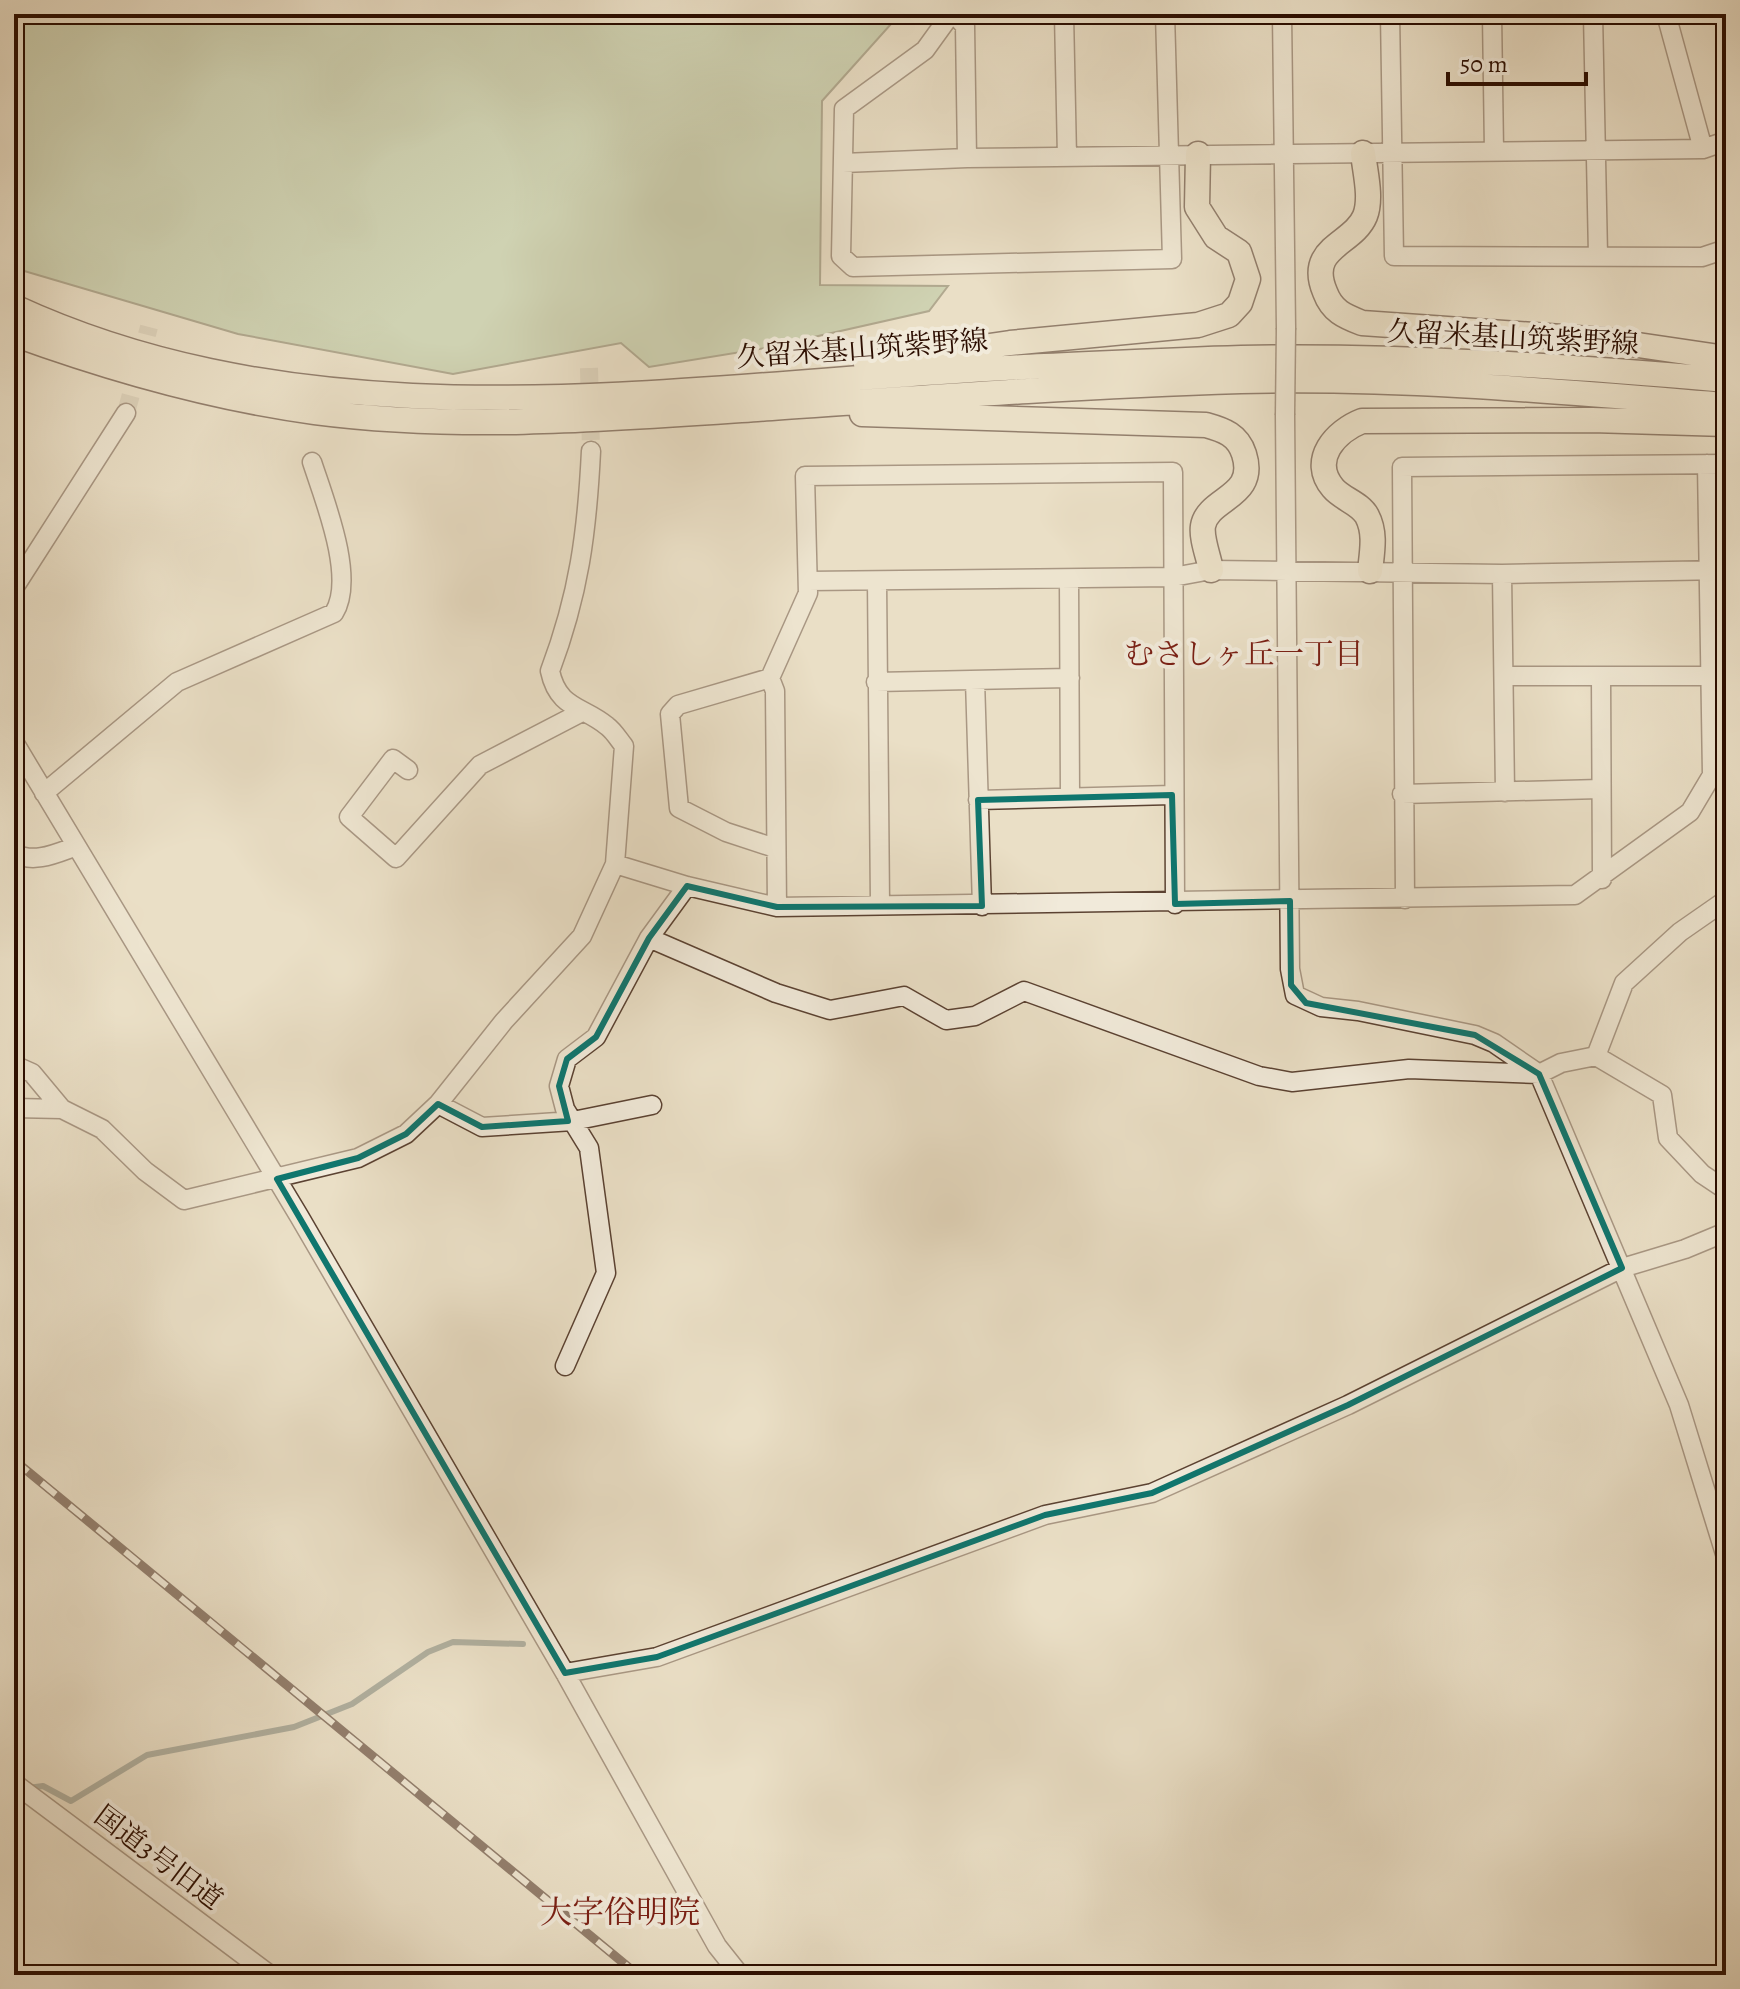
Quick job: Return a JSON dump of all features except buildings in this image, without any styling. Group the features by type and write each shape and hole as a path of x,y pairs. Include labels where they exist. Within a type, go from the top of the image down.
{"main road":[{"path":"1363,153 1366,213 1359,226 1332,248 1321,269 1325,294 1342,316 1362,323 1604,340 1726,358"},
{"path":"798,383 858,365 1010,343 1198,325 1229,315 1240,303 1248,279 1239,252 1216,237 1197,207 1198,154"},
{"name":"久留米基山筑紫野線","path":"14,307 123,348 207,369 316,388 384,394 527,397 798,383 1021,367 1242,358 1479,363 1726,380"},
{"name":"久留米基山筑紫野線","path":"14,334 117,371 210,394 320,412 450,420 597,419 1244,381 1488,387 1726,405"},
{"path":"792,407 879,416 1206,425 1224,430 1240,443 1247,464 1241,487 1209,515 1203,526 1211,570"},
{"path":"1370,571 1372,529 1368,517 1334,489 1326,475 1327,448 1342,429 1362,421 1726,424"}],"street":[{"path":"967,158 965,26 953,14 925,50 844,109 841,256 853,267 1172,259 1165,14"},
{"path":"1064,14 1067,157"},
{"path":"1282,14 1291,985 1295,995 1306,1003 1475,1035 1494,1043 1539,1074 1541,1086 1679,1405 1726,1557"},
{"path":"1390,14 1395,151 1394,256 1702,257 1726,249"},
{"path":"1492,14 1494,151"},
{"path":"1593,14 1598,255"},
{"path":"1666,14 1703,149"},
{"path":"843,163 1198,154 1703,149 1726,141"},
{"path":"14,588 126,413"},
{"path":"14,1065 32,1073 62,1109 102,1129 145,1171 184,1200 358,1158 406,1134 438,1104 504,1021 582,936 615,864 624,746 608,727 580,713 561,696 550,671 582,566 591,451"},
{"path":"44,793 177,682 334,613 342,600 336,538 312,462"},
{"path":"615,864 687,886 777,907 1175,904 1290,901 1405,899 1575,895 1602,879 1690,812 1712,775 1718,676 1717,464 1402,467 1405,899"},
{"path":"777,907 775,691 770,678 808,593 805,476 1127,472 1173,472 1172,795 1175,904"},
{"path":"808,581 1173,577 1211,570 1285,569 1403,574 1717,570"},
{"path":"1502,574 1506,676 1505,792"},
{"path":"1069,579 1070,796"},
{"path":"877,581 880,904"},
{"path":"1506,676 1718,676"},
{"path":"1601,676 1602,879"},
{"path":"770,678 678,705 670,714 679,808 726,832 775,848"},
{"path":"876,682 1070,678"},
{"path":"975,680 982,906"},
{"path":"408,770 393,759 349,817 396,858 480,765 580,713"},
{"path":"14,742 74,847 277,1179 565,1673 717,1946 740,1975"},
{"path":"1402,794 1600,789"},
{"path":"978,800 1172,795"},
{"path":"14,853 21,857 45,857 74,847"},
{"path":"565,1366 606,1273 589,1148 565,1109 559,1086 567,1059 596,1037 649,938 687,886"},
{"path":"1596,1056 1624,983 1680,932 1726,900"},
{"path":"649,938 776,993 830,1010 904,996 946,1020 975,1016 1024,991 1259,1076 1292,1082 1409,1069 1539,1074 1561,1063 1596,1056 1662,1095 1668,1138 1702,1174 1726,1190"},
{"path":"438,1104 482,1127 573,1121 652,1105"},
{"path":"14,1108 62,1109"},
{"path":"565,1673 657,1657 1045,1515 1152,1493 1348,1405 1622,1268 1685,1249 1726,1232"},
{"name":"国道3号旧道","path":"17,1789 270,1975"}],"highlighted area":[{"path":"1172,795 1175,904 1290,901 1291,985 1306,1003 1475,1035 1539,1074 1622,1268 1348,1405 1152,1493 1045,1515 657,1657 565,1673 277,1179 358,1158 406,1134 438,1104 482,1127 568,1121 559,1086 567,1059 596,1037 649,938 687,886 777,907 982,906 978,800"}],"green space":[{"path":"14,14 900,14 822,101 820,285 948,286 929,311 765,348 649,367 621,343 453,374 238,334 14,268"}],"waterway":[{"path":"28,1788 43,1786 71,1801 147,1755 294,1727 352,1704 428,1652 453,1642 523,1644"}],"tunnel":[{"path":"126,413 149,327"},
{"path":"589,368 591,451"}],"railway":[{"path":"14,1460 638,1975"}],"district":[{"name":"むさしヶ丘一丁目","path":"1244,654"},
{"name":"大字俗明院","path":"620,1912"}]}
